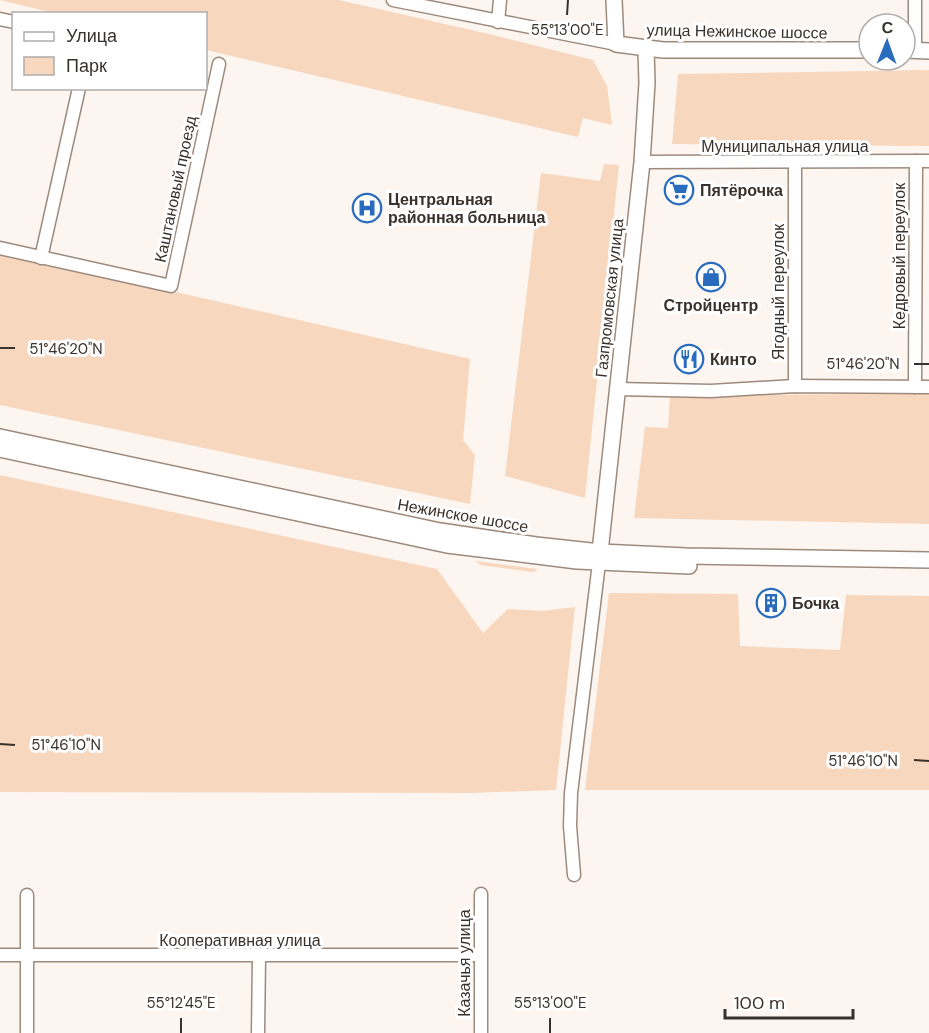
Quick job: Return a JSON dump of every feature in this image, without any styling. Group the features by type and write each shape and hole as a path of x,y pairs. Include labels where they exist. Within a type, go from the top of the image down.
{"main road":[{"path":"614,0 616,44"},
{"name":"улица Нежинское шоссе","path":"616,44 646,49 857,50"},
{"name":"Газпромовская улица","path":"600,557 642,162 647,93 646,49"},
{"name":"Нежинское шоссе","path":"0,437 440,531 600,557 929,560"},
{"name":"Нежинское шоссе","path":"0,449 447,545 600,557 929,570"}],"street":[{"name":"улица Нежинское шоссе","path":"393,0 616,44"},
{"path":"498,22 500,0"},
{"name":"Каштановый проезд","path":"41,258 171,286 219,64"},
{"path":"0,248 41,258 79,90"},
{"name":"Муниципальная улица","path":"642,162 923,161"},
{"name":"Кедровый переулок","path":"915,387 923,161"},
{"name":"Ягодный переулок","path":"795,163 795,386"},
{"path":"618,389 735,391 795,386 929,387"},
{"path":"574,875 570,793 600,557"},
{"path":"27,894 27,1033"},
{"name":"Казачья улица","path":"480,1033 481,894"},
{"name":"Кооперативная улица","path":"0,956 480,955"},
{"path":"258,1033 259,956"}],"green space":[{"path":"0,0 339,0 593,60 607,86 612,125 583,118 578,137 207,50 207,12 50,12"},
{"path":"929,70 929,146 672,144 678,74 917,72"},
{"path":"604,164 619,165 585,498 505,476 541,173 600,181"},
{"path":"0,252 470,359 463,440 475,455 470,504 0,405"},
{"path":"929,393 929,524 634,518 645,427 668,428 670,396"},
{"path":"0,475 437,569 483,633 508,609 542,611 575,607 556,790 471,793 0,792"},
{"path":"475,561 538,569 533,572 481,565"},
{"path":"609,593 738,594 740,646 840,650 846,595 929,596 929,790 585,790"}],"place":[{"name":"Пятёрочка","path":"679,190"},
{"name":"Центральная районная больница","path":"367,208"},
{"name":"Стройцентр","path":"711,277"},
{"name":"Кинто","path":"689,359"},
{"name":"Бочка","path":"771,603"}]}
